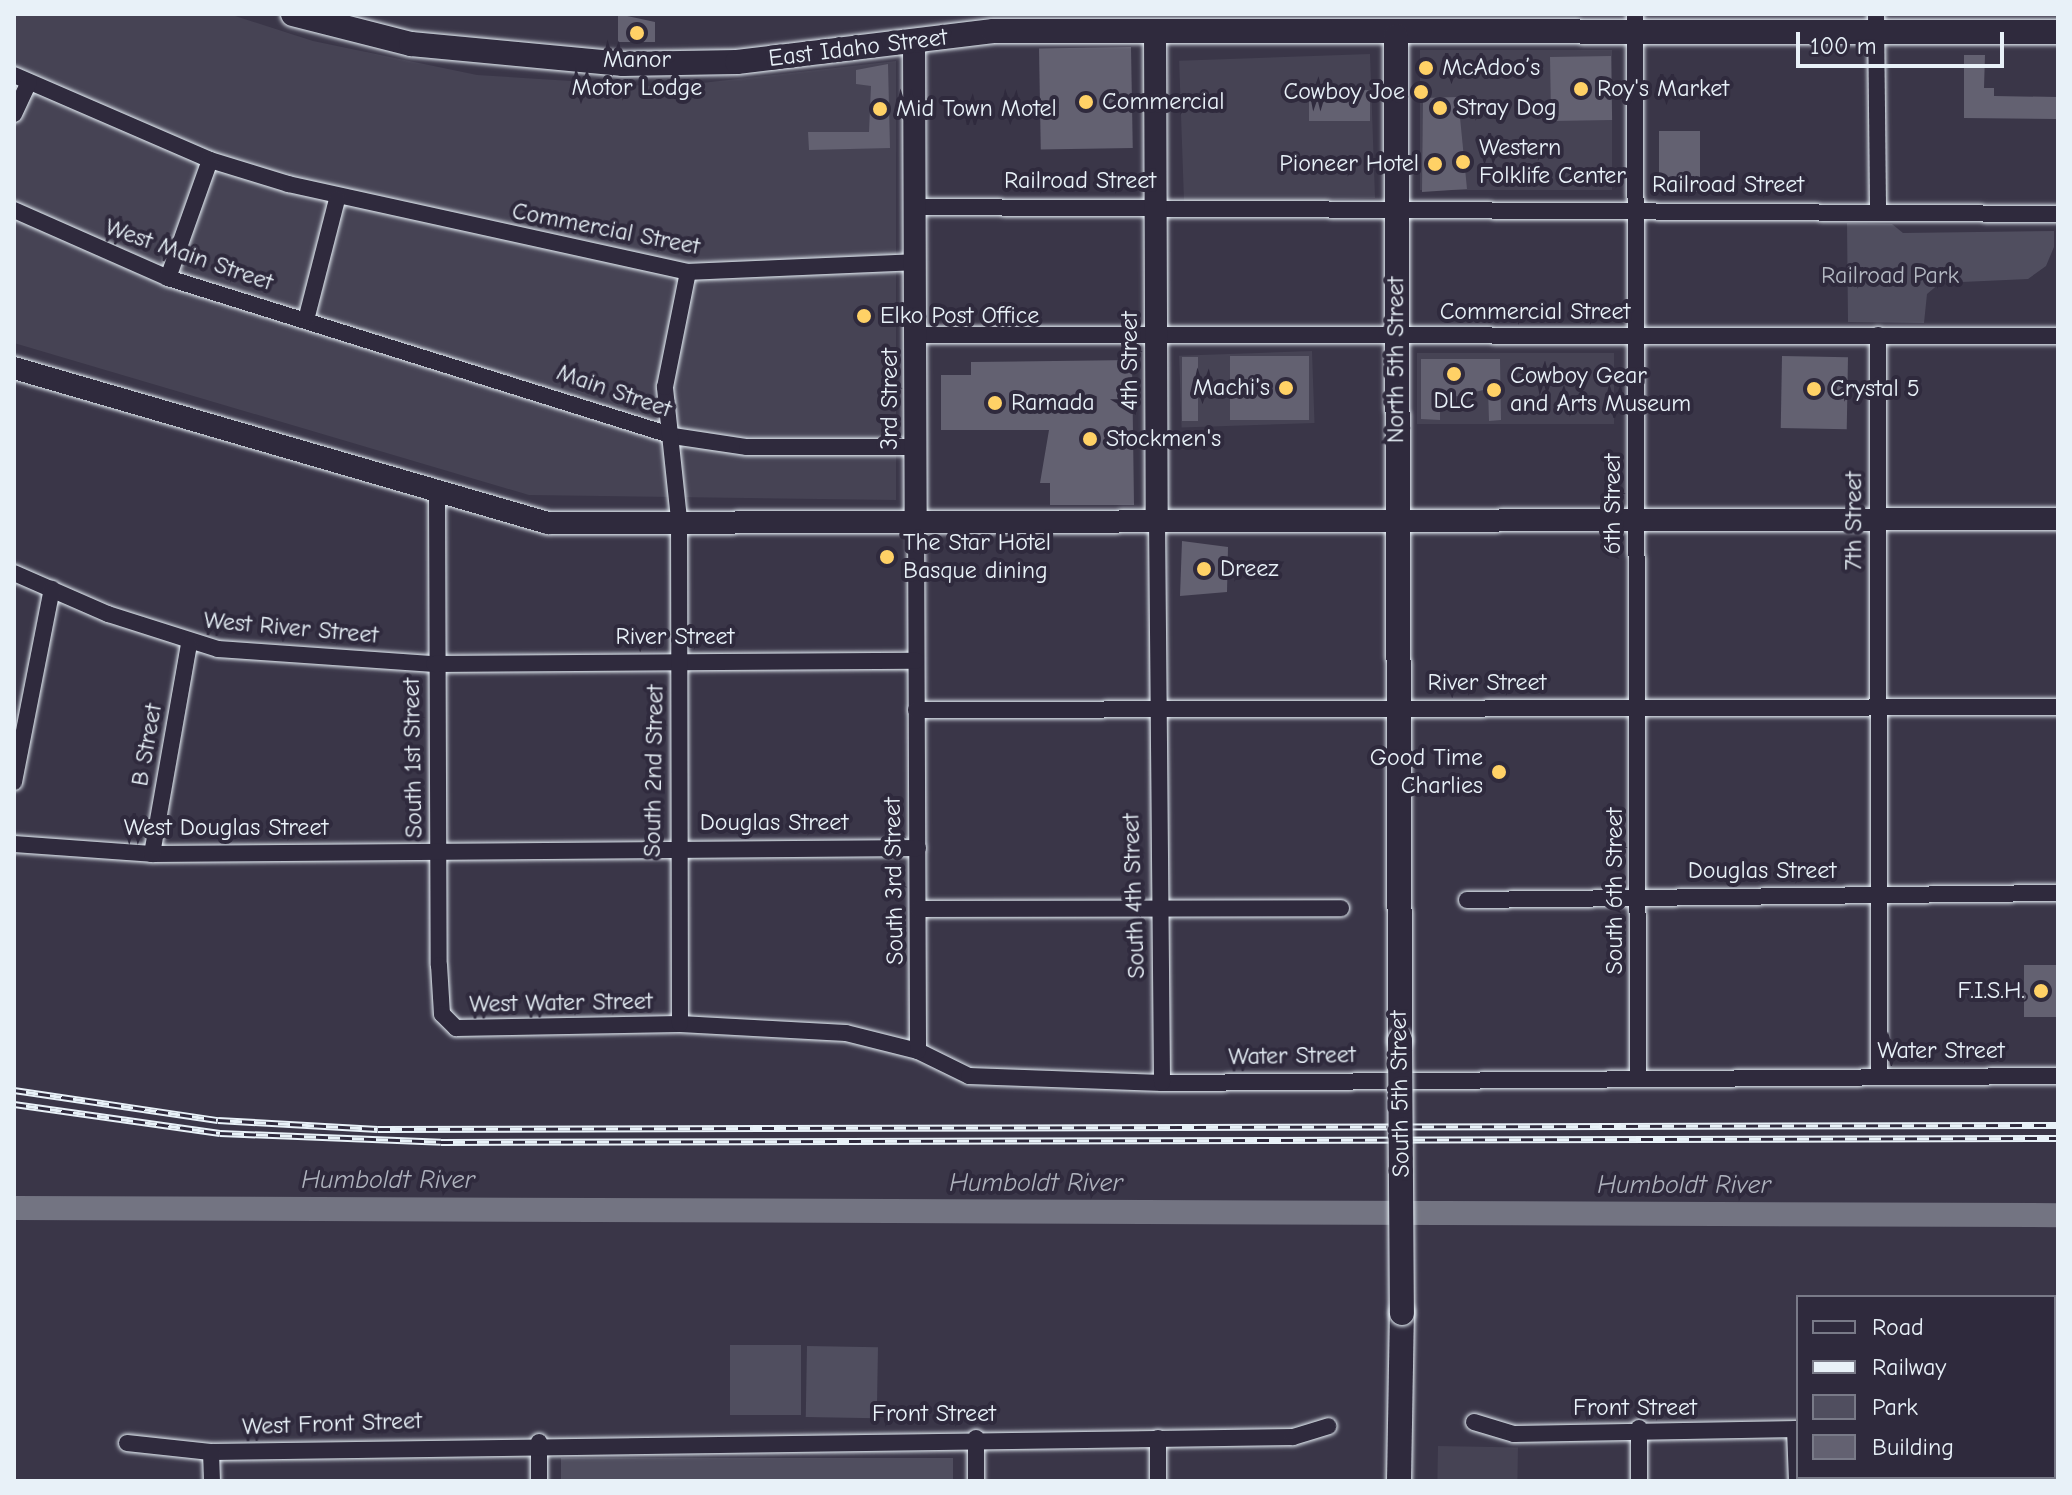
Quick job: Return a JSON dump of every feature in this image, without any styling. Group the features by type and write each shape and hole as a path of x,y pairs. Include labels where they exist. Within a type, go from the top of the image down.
{"main road":[{"name":"East Idaho Street","path":"293,14 380,37 494,56 635,65 737,62 993,31 1155,23 1876,23 2058,32"},
{"name":"North 5th Street","path":"1396,25 1396,707"},
{"name":"South 5th Street","path":"1396,707 1402,1313 1399,1481"}],"street":[{"name":"4th Street","path":"1155,23 1158,707"},
{"path":"1876,23 1878,213"},
{"name":"6th Street","path":"1635,24 1637,707"},
{"name":"3rd Street","path":"914,41 918,207 916,710"},
{"path":"14,114 21,79"},
{"name":"Commercial Street","path":"21,79 210,160 337,199 688,272 917,262"},
{"path":"168,278 210,160"},
{"path":"306,320 337,199"},
{"name":"Railroad Street","path":"918,207 1155,204 2058,214"},
{"name":"West Main Street","path":"14,210 168,278 306,320"},
{"name":"South 2nd Street","path":"680,1024 677,847 679,519 673,436 665,387 688,272"},
{"name":"Main Street","path":"306,320 673,436 747,447 916,447"},
{"name":"Commercial Street","path":"916,335 2058,336"},
{"name":"7th Street","path":"1878,335 1879,1075"},
{"path":"14,368 548,523 679,519 2058,519"},
{"name":"South 1st Street","path":"437,493 434,664 445,1021"},
{"name":"West River Street","path":"14,573 189,644 434,664"},
{"path":"14,782 52,589"},
{"name":"B Street","path":"152,854 189,644"},
{"name":"River Street","path":"434,664 680,660 916,661"},
{"name":"South 4th Street","path":"1158,707 1156,909 1162,1083"},
{"name":"South 6th Street","path":"1637,707 1638,1076"},
{"name":"River Street","path":"916,710 2058,707"},
{"name":"South 3rd Street","path":"916,710 918,1051"},
{"name":"West Douglas Street","path":"14,844 152,854 439,851"},
{"name":"Douglas Street","path":"439,851 677,847 918,848"},
{"name":"Douglas Street","path":"1467,900 1638,895 2058,893"},
{"path":"918,909 1341,908"},
{"name":"West Water Street","path":"445,1021 472,1030 680,1024"},
{"name":"Water Street","path":"680,1024 846,1033 918,1051 969,1076 1162,1083 1638,1076 2058,1076"},
{"name":"Front Street","path":"1474,1422 1514,1434 1639,1428 1796,1429"},
{"name":"Front Street","path":"539,1442 1293,1437 1328,1426"},
{"path":"1639,1428 1639,1481"},
{"path":"976,1438 976,1481"},
{"path":"1158,1438 1158,1481"},
{"path":"539,1442 539,1481"},
{"name":"West Front Street","path":"127,1443 211,1452 539,1442"},
{"path":"211,1452 212,1481"}],"shaded area":[{"path":"14,14 229,14 313,41 477,75 666,87 896,61 896,500 529,495 14,343"},
{"path":"1420,50 1612,50 1612,190 1420,190"},
{"path":"1370,54 1375,198 1184,205 1179,61"},
{"path":"1312,351 1315,423 1182,428 1179,356"},
{"path":"1417,353 1614,353 1614,424 1417,424"},
{"path":"1438,1446 1518,1447 1517,1481 1437,1481"}],"green space":[{"name":"Railroad Park","path":"1847,223 1892,224 1903,233 2054,231 2054,247 2046,266 2028,279 1940,283 1927,294 1924,323 1848,322"},
{"path":"730,1345 801,1345 801,1415 730,1415"},
{"path":"807,1346 878,1347 877,1418 806,1417"},
{"path":"561,1458 953,1458 953,1481 561,1481"}],"building":[{"name":"Manor Motor Lodge","path":"618,14 655,22 655,42 618,42"},
{"name":"Commercial","path":"1131,47 1133,148 1041,150 1039,49"},
{"path":"1964,55 1985,55 1984,88 1994,88 1994,96 2057,97 2057,119 1964,118"},
{"name":"Roy's Market","path":"1611,56 1612,120 1551,121 1550,57"},
{"name":"Mid Town Motel","path":"888,64 890,148 809,150 808,132 869,132 871,86 856,84 856,70"},
{"path":"1309,90 1370,90 1370,121 1309,121"},
{"path":"1458,97 1467,189 1422,192 1423,98"},
{"path":"1659,131 1700,131 1700,192 1659,192"},
{"path":"1230,356 1309,356 1309,420 1230,420"},
{"name":"Crystal 5","path":"1782,356 1848,357 1847,429 1781,428"},
{"path":"1182,357 1198,357 1198,421 1182,421"},
{"path":"1421,359 1500,359 1501,420 1489,421 1488,389 1440,400 1440,420 1421,419"},
{"name":"Stockmen's","path":"1132,360 1134,505 1050,505 1050,483 1040,483 1049,430 941,430 941,375 971,375 971,362"},
{"name":"Dreez","path":"1182,541 1228,547 1227,592 1180,596"},
{"name":"F.I.S.H.","path":"2024,965 2058,965 2058,1017 2024,1017"}],"waterway":[{"name":"Humboldt River","path":"14,1208 2058,1215"}],"railway":[{"path":"14,1090 218,1120 378,1129 2058,1125"},
{"path":"14,1104 220,1133 441,1142 2058,1138"}],"place":[{"name":"Manor Motor Lodge","path":"637,33"},
{"name":"McAdoo’s","path":"1426,68"},
{"name":"Roy's Market","path":"1581,89"},
{"name":"Cowboy Joe","path":"1421,92"},
{"name":"Commercial","path":"1086,102"},
{"name":"Stray Dog","path":"1440,108"},
{"name":"Mid Town Motel","path":"880,109"},
{"name":"Western Folklife Center","path":"1463,162"},
{"name":"Pioneer Hotel","path":"1435,164"},
{"name":"Elko Post Office","path":"864,316"},
{"name":"DLC","path":"1454,374"},
{"name":"Machi's","path":"1286,388"},
{"name":"Crystal 5","path":"1814,389"},
{"name":"Cowboy Gear and Arts Museum","path":"1494,390"},
{"name":"Ramada","path":"995,403"},
{"name":"Stockmen's","path":"1090,439"},
{"name":"The Star Hotel Basque dining","path":"887,557"},
{"name":"Dreez","path":"1204,569"},
{"name":"Good Time Charlies","path":"1499,772"},
{"name":"F.I.S.H.","path":"2041,991"}]}
